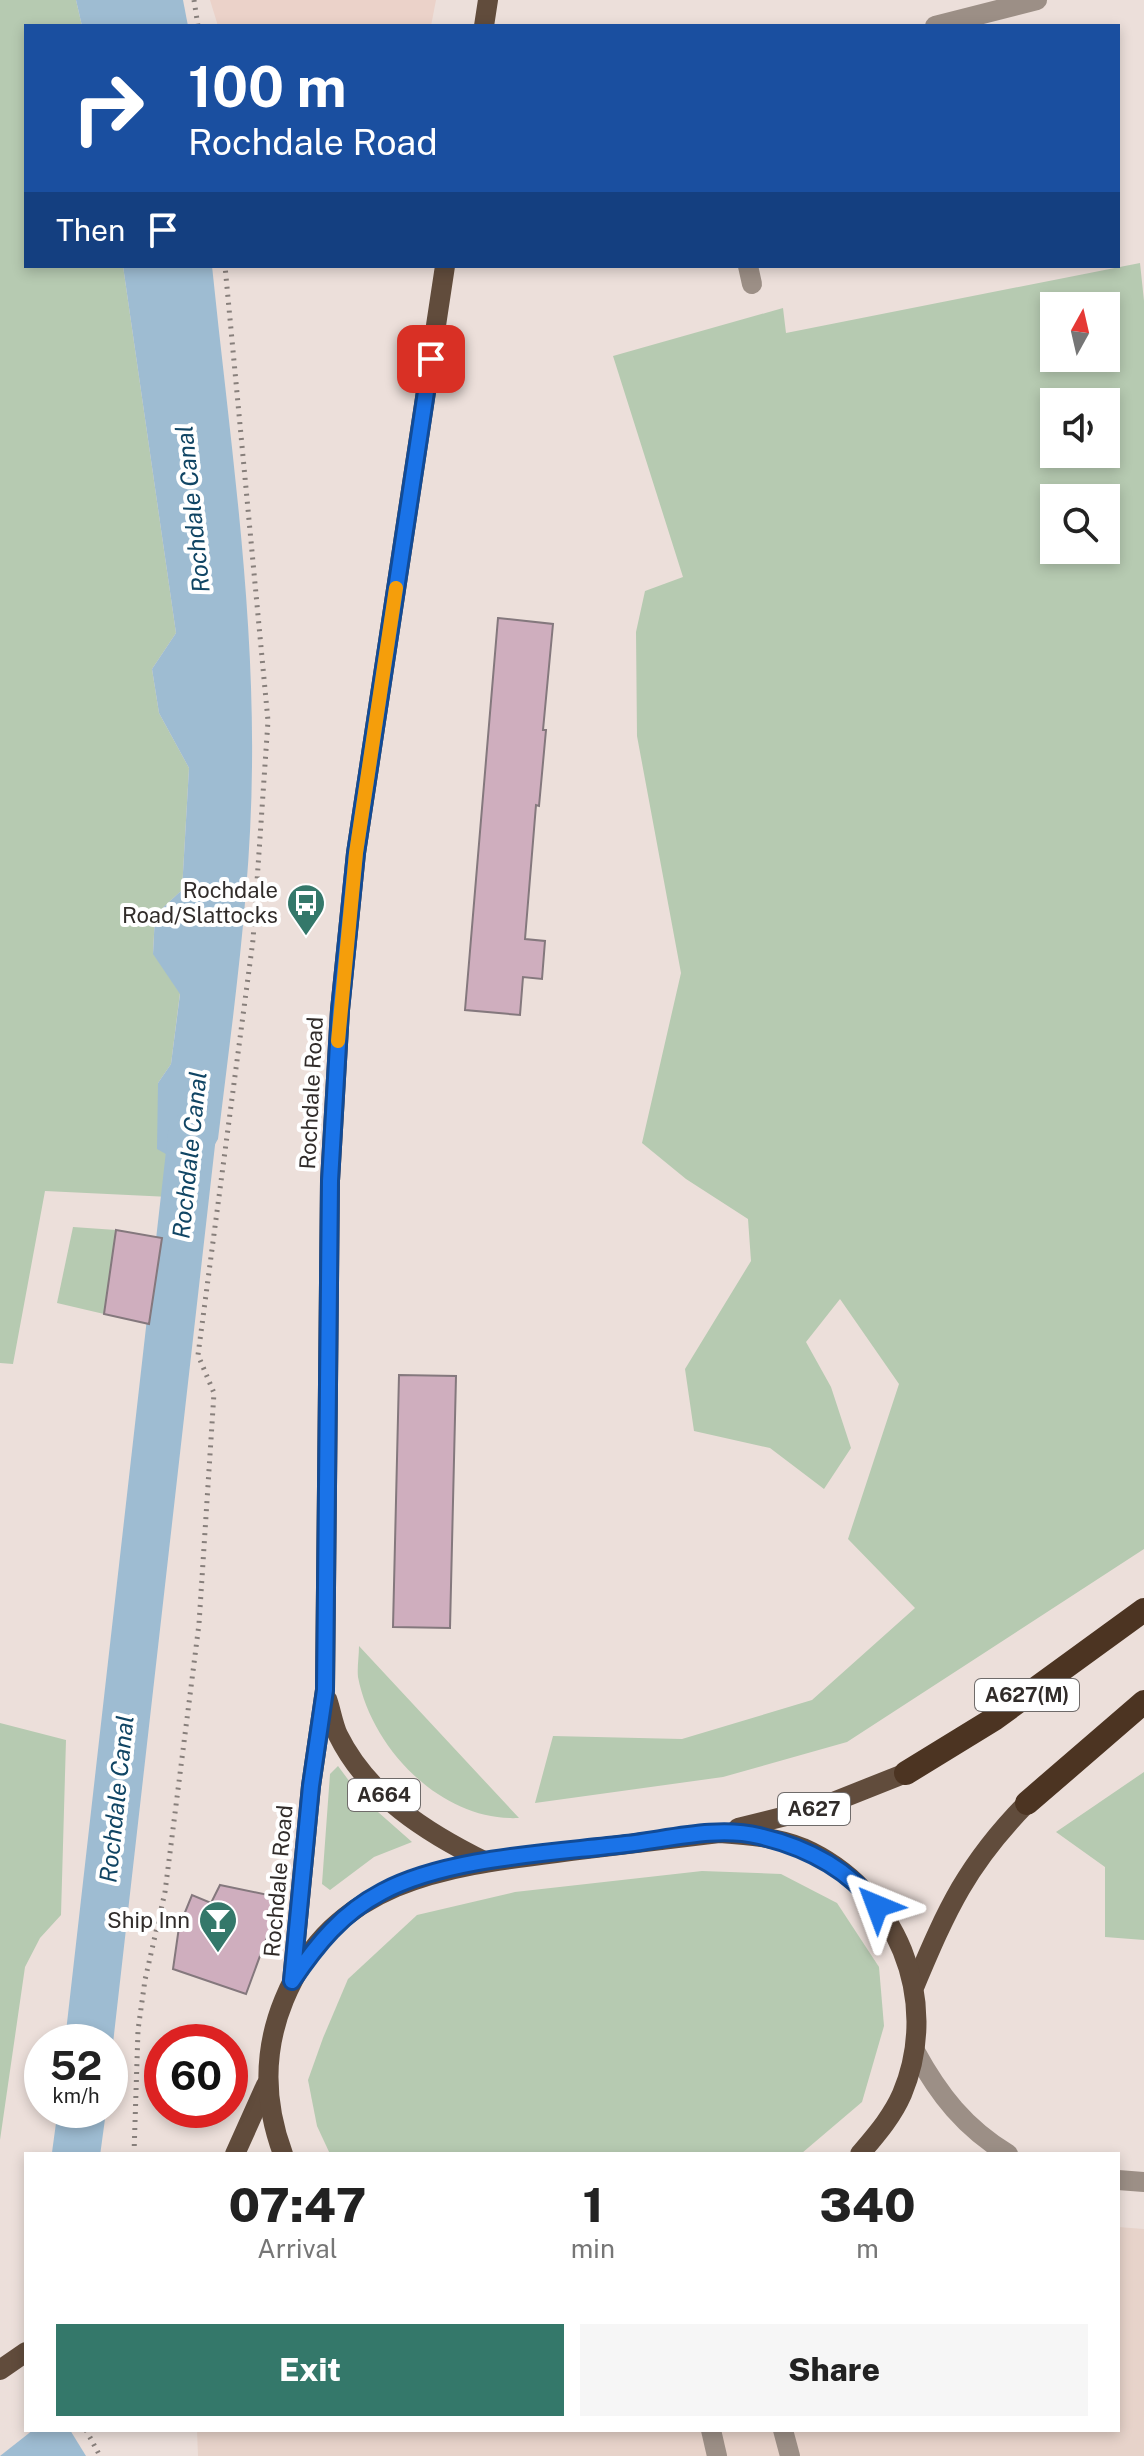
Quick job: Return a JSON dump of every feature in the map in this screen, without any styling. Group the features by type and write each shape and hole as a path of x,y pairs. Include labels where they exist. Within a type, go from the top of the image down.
{"highway":[{"name":"A627(M)","path":"906,1773 994,1719 1144,1610"},
{"path":"1027,1803 1144,1702"}],"main road":[{"path":"484,24 488,0"},
{"name":"Rochdale Road","path":"292,1981 311,1786 325,1690 330,1181 340,1010 356,853 445,268"},
{"name":"Rochdale Road","path":"325,1690 338,1734 366,1776 401,1811 441,1840 486,1862"},
{"name":"A627","path":"719,1833 818,1808 906,1773"},
{"path":"915,1985 949,1904 981,1853 1027,1803"},
{"path":"236,2152 267,2081 276,2020 292,1981 317,1943 362,1904 384,1891 427,1875 486,1862 719,1833 756,1835 786,1843 836,1866 866,1892 888,1920 904,1952 915,1985 915,2051 902,2094 883,2128 862,2152"},
{"path":"267,2081 273,2128 282,2152"},
{"path":"1,2370 24,2353"}],"street":[{"path":"943,24 1037,0"},
{"path":"915,2051 946,2103 986,2141 1005,2152"},
{"path":"1120,2180 1144,2182"},
{"path":"711,2432 717,2456"},
{"path":"784,2432 790,2456"}],"path":[{"path":"194,0 198,24"},
{"path":"134,2152 138,2030 145,1980 165,1892 199,1624 214,1393 198,1355 253,940 268,721 225,268"},
{"path":"87,2432 100,2456"}],"shaded area":[{"path":"210,0 436,0 431,24 217,24"},
{"path":"1120,2227 1144,2229 1144,2456 198,2456 197,2432 1120,2432"}],"green space":[{"path":"0,0 76,0 82,24 24,24 24,268 123,268 176,633 152,669 159,713 189,768 182,890 155,915 153,953 180,993 171,1064 158,1083 173,1158 170,1197 45,1191 13,1364 0,1363"},
{"path":"1140,263 1144,301 1144,1549 847,1742 723,1777 535,1803 553,1736 682,1739 812,1700 915,1608 848,1539 899,1384 840,1299 806,1342 831,1387 851,1448 824,1489 770,1448 694,1431 685,1369 751,1261 748,1219 686,1179 642,1143 681,973 637,736 636,632 645,591 683,577 613,356 783,308 786,333"},
{"path":"73,1227 116,1230 104,1314 57,1303"},
{"path":"359,1646 519,1818 491,1816 464,1808 438,1794 395,1755 378,1730 366,1704 358,1677"},
{"path":"0,1723 66,1740 61,1915 40,1938 25,1967 0,2140"},
{"path":"338,1766 361,1797 412,1842 374,1857 330,1890 322,1884 330,1774"},
{"path":"1144,1772 1144,1940 1105,1937 1105,1867 1056,1832"},
{"path":"702,1871 781,1874 837,1903 879,1967 884,2026 862,2102 803,2152 329,2152 317,2126 308,2080 348,1979 417,1915 515,1892"}],"water":[{"path":"76,0 183,0 188,24 82,24"},
{"path":"123,268 212,268 245,578 252,703 248,860 218,1139 200,1170 199,1201 170,1197 173,1158 157,1149 158,1083 171,1064 180,994 153,954 155,915 182,890 189,768 159,713 152,669 176,633"},
{"path":"30,2432 71,2432 86,2456 0,2456"}],"building":[{"path":"498,618 553,624 543,730 546,730 539,806 536,805 525,939 545,941 542,979 523,977 520,1015 465,1010"},
{"path":"116,1230 162,1238 149,1324 104,1314"},
{"path":"399,1375 456,1376 450,1628 393,1627"},
{"name":"Ship Inn","path":"220,1885 273,1896 271,1926 246,1994 173,1969 179,1927 192,1895 211,1903"}],"waterway":[{"name":"Rochdale Canal","path":"91,2024 192,1135"},
{"name":"Rochdale Canal","path":"76,2152 80,2128"}],"slow traffic":[{"path":"338,1041 356,853 396,588"}],"place":[{"name":"Rochdale Road/Slattocks","path":"306,937"},
{"name":"Ship Inn","path":"218,1954"}],"route":[{"path":"431,359 356,853 340,1010 330,1181 325,1690 311,1786 292,1981 317,1943 351,1911 384,1891 427,1875 486,1862 719,1833 756,1835 801,1848 836,1866 877,1906"}]}
